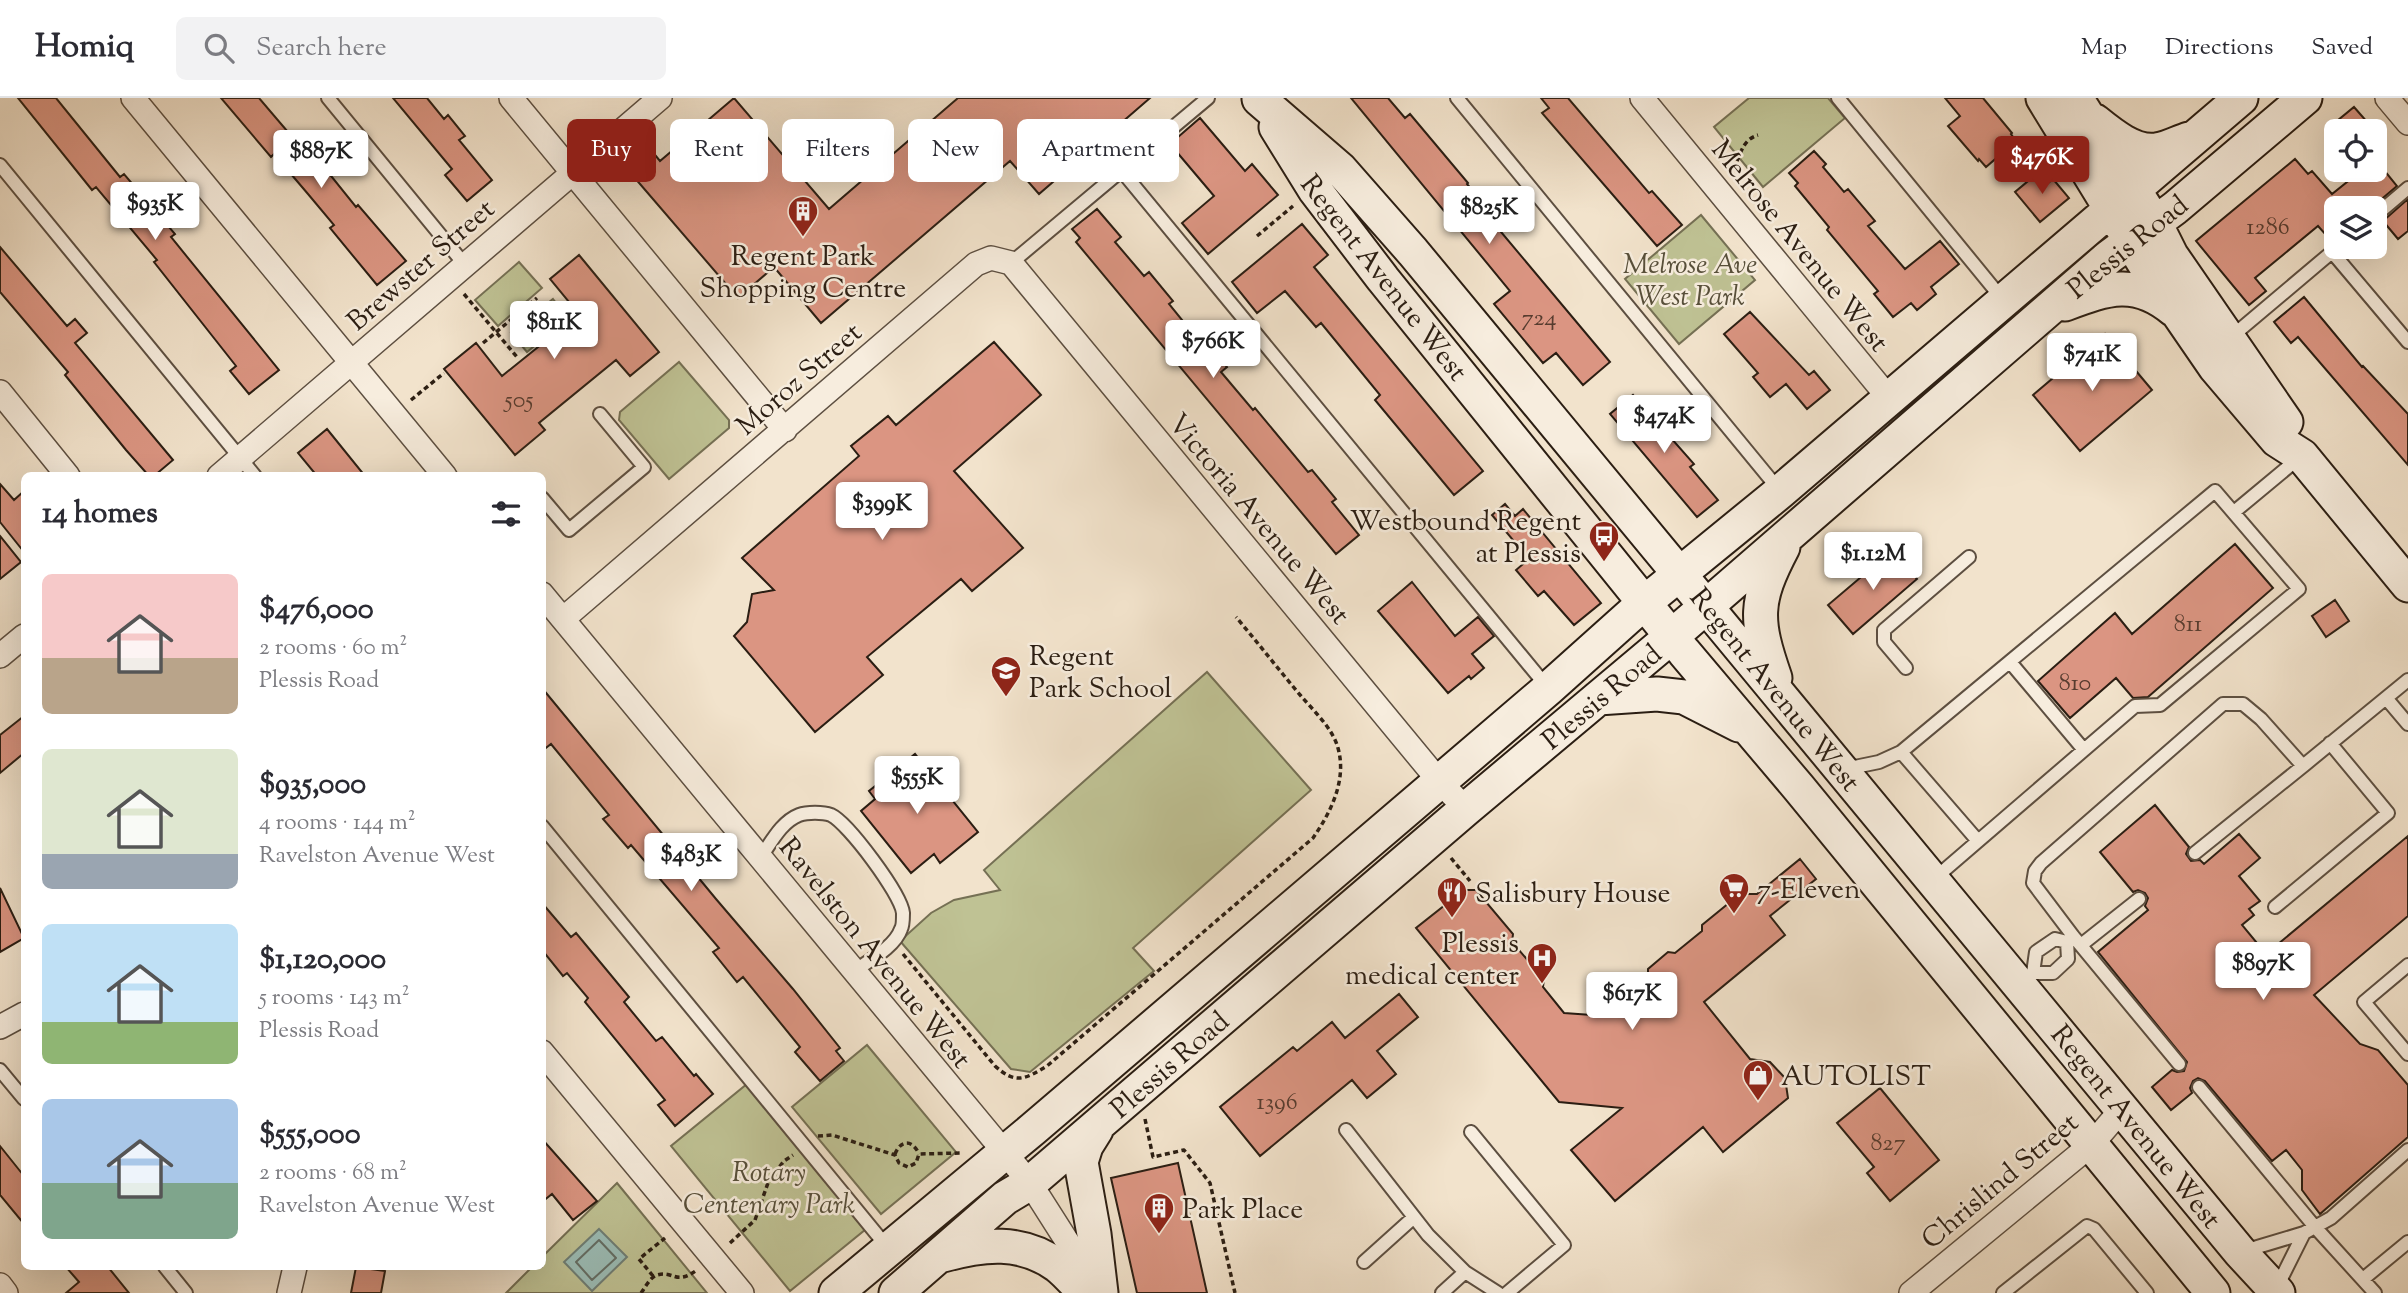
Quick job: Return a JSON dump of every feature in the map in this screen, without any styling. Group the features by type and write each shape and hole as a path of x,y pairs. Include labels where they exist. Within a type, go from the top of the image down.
{"main road":[{"name":"Regent Avenue West","path":"1259,98 1340,169 1413,252 1933,879 2027,979 2122,1109 2240,1252 2277,1292"},
{"name":"Regent Avenue West","path":"1259,98 1323,201 1671,637 1754,732 2092,1144 2203,1286"},
{"path":"2043,98 2123,199"},
{"name":"Plessis Road","path":"836,1293 1004,1154 1548,689 1644,603 1780,492 2241,98"},
{"name":"Plessis Road","path":"896,1293 1005,1198 1030,1183 1101,1124 1466,809 1671,637 2047,311 2305,98"},
{"path":"2081,106 2123,199 2143,232 2178,314 2228,384 2277,440 2302,456 2408,585"},
{"path":"2081,106 2113,135 2136,147 2156,150 2197,135"},
{"path":"2143,232 2171,255 2294,434 2302,456"},
{"path":"2047,311 2101,290 2128,290 2147,291 2178,314"},
{"path":"1781,696 1764,647 1759,612 1766,582 1789,535"},
{"path":"1598,698 1657,694 1684,697 1754,732"},
{"path":"1971,998 2027,979"},
{"path":"1101,1124 1086,1146 1081,1162 1101,1293"},
{"path":"937,1256 974,1246 999,1245 1023,1249 1058,1266 1085,1293"}],"street":[{"path":"133,98 441,472"},
{"path":"511,98 567,166"},
{"name":"Brewster Street","path":"635,119 660,98"},
{"name":"Melrose Avenue West","path":"1642,98 1888,397"},
{"path":"2387,98 2408,123"},
{"name":"Brewster Street","path":"224,472 567,176"},
{"path":"580,182 785,430"},
{"name":"Moroz Street","path":"563,619 976,264 990,258 1011,263"},
{"name":"Victoria Avenue West","path":"1011,263 1439,781 1466,809"},
{"path":"0,392 65,472"},
{"name":"Ravelston Avenue West","path":"546,599 1030,1183 1072,1249 1094,1293"},
{"path":"0,656 21,638"},
{"path":"0,1027 21,1016"},
{"path":"546,1057 742,1293"},
{"name":"Chrislind Street","path":"1923,1289 2092,1144 2122,1109"},
{"path":"289,1293 294,1270"},
{"path":"0,1285 6,1293"}],"lane":[{"path":"328,98 458,271"},
{"path":"1179,122 1208,98"},
{"path":"1457,98 1780,492"},
{"path":"1838,98 2004,301"},
{"path":"0,166 252,472"},
{"path":"1011,263 1107,182"},
{"path":"1131,182 1548,689"},
{"path":"2387,206 2408,188"},
{"path":"2229,339 2324,258"},
{"path":"2343,259 2408,342"},
{"path":"546,503 569,530 644,467 600,414"},
{"path":"2234,512 2302,456"},
{"path":"1842,769 1880,762 1902,752 2215,491 2299,589 2160,705 2135,706 1933,879"},
{"path":"1906,668 1884,642 1884,631 1969,557"},
{"path":"2010,662 2084,750"},
{"path":"2195,853 2408,680"},
{"path":"2386,698 2408,724"},
{"path":"2179,1064 2074,941 2033,883 2035,872 2041,863 2223,704 2243,704 2261,719 2303,766"},
{"path":"2275,907 2388,813 2330,743"},
{"path":"1902,752 1978,841"},
{"path":"760,858 783,826 799,814 829,814 845,824 895,894 903,912 902,929 893,941 853,972"},
{"path":"546,831 888,1248"},
{"path":"2027,979 2053,973 2068,958 2074,941 2138,898"},
{"path":"2027,979 2036,952 2055,939 2074,941"},
{"path":"2408,965 2364,1002 2408,1054"},
{"path":"0,1070 21,1095"},
{"path":"2199,1087 2310,1230 2375,1293"},
{"path":"1346,1130 1428,1235 1465,1272 1499,1293"},
{"path":"1471,1132 1564,1245 1507,1293"},
{"path":"2240,1252 2310,1230 2331,1218 2408,1150"},
{"path":"1364,1262 1414,1217"},
{"path":"2003,1293 2087,1226 2094,1229 2147,1293"},
{"path":"2277,1292 2310,1230"},
{"path":"2363,1279 2408,1242"},
{"path":"167,1270 186,1293"},
{"path":"1442,1293 1465,1272"}],"path":[{"path":"1737,161 1745,142 1758,135"},
{"path":"1257,236 1297,203"},
{"path":"458,271 496,332 517,357"},
{"path":"483,343 537,299"},
{"path":"393,414 444,373"},
{"path":"893,941 995,1066 1007,1077 1027,1079 1058,1057 1313,838 1332,807 1339,785 1341,760 1338,744 1236,617"},
{"path":"1449,856 1469,881"},
{"path":"1144,1117 1153,1157 1184,1150 1210,1183 1235,1293"},
{"path":"895,1155 898,1147 904,1143 911,1143 919,1154"},
{"path":"665,1238 639,1259 653,1276 685,1278 712,1258"},
{"path":"641,1293 653,1276"}],"green space":[{"path":"1749,98 1828,98 1845,118 1763,187 1714,127"},
{"name":"Melrose Ave West Park","path":"1701,215 1755,280 1679,344 1625,279"},
{"path":"519,262 542,288 498,326 475,300"},
{"path":"553,299 568,318 527,352 511,333"},
{"path":"679,362 729,420 729,428 669,479 619,420 620,412"},
{"path":"1207,672 1311,790 1133,948 1154,971 1030,1072 1011,1069 900,941 931,913 954,900 1000,890 984,870"},
{"name":"Rotary Centenary Park","path":"867,1045 956,1152 881,1214 792,1107"},
{"name":"Rotary Centenary Park","path":"747,1084 866,1229 790,1291 671,1146"},
{"name":"Rotary Centenary Park","path":"617,1183 707,1293 506,1293 529,1270 546,1270 546,1253"}],"water":[{"path":"599,1229 627,1257 592,1291 564,1262"}],"building":[{"path":"18,98 56,98 120,177 124,174 175,234 171,237 279,370 249,394 230,371 236,366 154,262 157,260 96,187 92,190"},
{"path":"221,98 259,98 299,145 303,141 356,207 358,205 406,261 377,285 330,228 334,225 274,154 271,157"},
{"path":"393,98 427,98 444,119 448,115 465,136 459,140 492,180 467,201 445,175 452,169"},
{"name":"Regent Park Shopping Centre","path":"734,98 752,119 709,119"},
{"name":"Regent Park Shopping Centre","path":"958,98 1150,98 1126,119 1017,119 1017,169 1010,161 1003,167 1003,119 934,119"},
{"path":"1351,98 1388,98 1405,118 1410,114 1494,217 1491,220 1610,362 1583,385 1556,353 1543,363 1494,304 1510,291"},
{"path":"1541,98 1568,98 1649,193 1652,191 1682,225 1657,246 1542,113 1549,108"},
{"path":"1945,98 1983,98 2016,141 1986,167 1948,126 1960,116"},
{"path":"2354,107 2364,119 2339,119"},
{"path":"1200,118 1245,171 1252,164 1278,195 1208,254 1182,223 1214,196 1179,155 1179,136"},
{"name":"Regent Park Shopping Centre","path":"768,138 782,154 782,182 806,182 829,209 860,182 894,182 894,153 908,141 908,182 986,182 821,323 774,267 738,298 638,182 656,182 656,156 660,161 670,152 670,182 768,182"},
{"path":"1814,151 1826,164 1823,167 1844,192 1848,189 1875,221 1868,226 1905,269 1940,241 1959,264 1931,287 1936,294 1917,310 1911,303 1893,317 1874,294 1878,291 1827,230 1829,227 1795,186 1798,183 1789,173"},
{"path":"2295,159 2308,174 2312,171 2332,194 2347,182 2387,182 2387,174 2397,186 2385,196 2324,196 2324,233 2318,226 2255,278 2266,291 2249,305 2196,241"},
{"path":"2039,172 2048,183 2053,179 2069,198 2040,222 2015,192"},
{"name":"Regent Park Shopping Centre","path":"1028,182 1053,182 1039,194"},
{"path":"2408,199 2408,231 2398,239 2387,226 2387,217"},
{"path":"1097,209 1121,237 1115,242 1144,276 1149,272 1173,301 1169,304 1199,341 1203,338 1227,367 1221,372 1308,472 1312,470 1336,499 1332,502 1359,535 1336,554 1076,242 1080,238 1072,229"},
{"path":"1302,224 1328,255 1314,267 1483,471 1454,495 1375,400 1380,395 1321,323 1316,327 1285,291 1257,313 1232,282"},
{"path":"0,247 67,326 75,319 87,333 75,343 173,460 159,472 145,472 65,375 68,372 0,292"},
{"path":"579,255 659,352 630,376 616,360 539,423 545,430 515,455 444,369 476,343 502,376 579,314 550,279"},
{"path":"2304,297 2362,367 2408,414 2408,465 2298,337 2291,343 2274,322"},
{"path":"1750,312 1809,375 1814,371 1830,390 1807,409 1786,384 1770,397 1753,377 1758,373 1724,334"},
{"path":"2105,334 2152,390 2080,451 2033,395"},
{"path":"994,342 1041,395 954,471 1023,548 972,591 961,579 867,657 883,675 815,732 734,636 747,622 752,594 774,590 742,558 859,456 851,446 888,416 896,425"},
{"path":"1633,395 1694,464 1690,467 1718,500 1697,517 1610,414"},
{"path":"327,429 362,472 314,472 298,453"},
{"path":"0,484 14,500 21,494 21,548 0,522"},
{"path":"1505,504 1515,516 1523,509 1601,603 1574,625 1544,591 1538,596 1516,570 1529,559 1492,515"},
{"path":"0,536 21,562 0,579"},
{"path":"2235,544 2273,588 2148,697 2133,698 2116,678 2070,718 2038,681 2115,613 2132,634"},
{"path":"1893,550 1917,579 1853,634 1828,605"},
{"path":"1412,582 1455,636 1478,617 1494,636 1472,654 1484,668 1448,693 1378,611"},
{"path":"2335,600 2349,621 2326,637 2312,616"},
{"path":"546,693 793,989 840,1048 836,1051 844,1061 820,1081 795,1052 800,1047 743,977 737,982 713,952 719,948 631,845 628,848 603,819 609,815 551,744 546,748"},
{"path":"21,718 21,756 0,773 0,735"},
{"path":"915,754 978,832 940,863 934,854 911,873 861,811 875,799 869,791"},
{"path":"2155,805 2189,847 2186,854 2191,861 2200,860 2204,864 2239,834 2260,858 2239,876 2260,901 2249,909 2254,915 2242,925 2266,954 2408,836 2408,916 2314,995 2360,1044 2378,1050 2408,1085 2408,1137 2320,1214 2302,1190 2302,1170 2286,1150 2272,1161 2205,1081 2198,1078 2193,1081 2190,1088 2192,1093 2171,1110 2152,1087 2172,1070 2184,1071 2187,1062 2098,952 2148,910 2145,906 2148,898 2145,893 2138,890 2133,892 2100,852"},
{"path":"1800,859 1816,879 1770,916 1785,935 1704,1002 1750,1059 1770,1062 1785,1078 1788,1098 1723,1152 1703,1127 1615,1201 1571,1150 1622,1108 1559,1102 1416,928 1464,890 1476,890 1513,934 1512,942 1544,979 1543,987 1564,1013 1592,1015 1613,998 1621,998 1648,976 1648,969 1668,952 1675,953 1702,931 1702,925 1740,894 1757,894"},
{"path":"0,888 21,932 21,940 0,952"},
{"path":"546,908 571,937 576,933 629,997 624,1002 656,1041 662,1037 694,1076 696,1074 713,1094 675,1126 658,1105 665,1100 585,1002 588,998 567,973 563,976 546,955"},
{"path":"1399,994 1418,1017 1377,1051 1396,1074 1367,1098 1352,1080 1260,1156 1220,1107 1293,1047 1297,1051 1332,1022 1345,1038"},
{"path":"1880,1088 1939,1160 1890,1201 1867,1173 1874,1167 1837,1123"},
{"path":"546,1144 597,1201 573,1220 552,1194 546,1199"},
{"path":"0,1146 21,1172 21,1220 0,1195"},
{"name":"Park Place","path":"1178,1163 1207,1293 1137,1293 1111,1178"},
{"path":"69,1270 110,1270 129,1293 66,1293 79,1282"},
{"path":"355,1270 385,1271 381,1293 351,1293"}],"place":[{"name":"Regent Park Shopping Centre","path":"803,238"},
{"name":"Westbound Regent at Plessis","path":"1604,563"},
{"name":"Regent Park School","path":"1006,698"},
{"name":"7-Eleven","path":"1734,915"},
{"name":"Salisbury House","path":"1452,919"},
{"name":"Plessis medical center","path":"1542,985"},
{"name":"AUTOLIST","path":"1758,1102"},
{"name":"Park Place","path":"1159,1235"}]}
